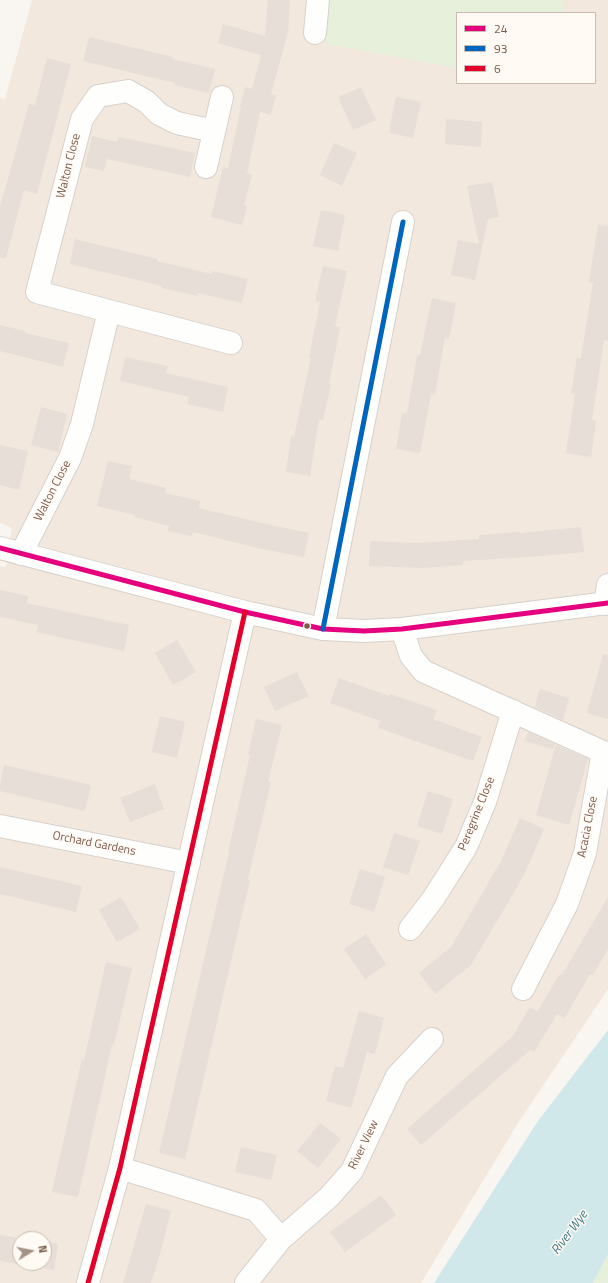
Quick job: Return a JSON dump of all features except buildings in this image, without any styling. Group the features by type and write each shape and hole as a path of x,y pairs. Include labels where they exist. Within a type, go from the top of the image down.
{"street":[{"path":"315,34 318,0"},
{"name":"Walton Close","path":"214,131 177,123 159,114 147,102 128,91 98,96 82,119 37,292 231,343"},
{"path":"206,166 222,97"},
{"path":"323,629 403,222"},
{"name":"Walton Close","path":"21,554 70,458 82,424 109,311"},
{"path":"0,548 245,612 323,629 364,631 402,629 607,597"},
{"path":"88,1283 120,1168 245,612"},
{"name":"Acacia Close","path":"402,629 411,656 423,671 605,752 585,853 567,904 522,989"},
{"name":"Peregrine Close","path":"410,929 433,899 466,847 485,802 513,711"},
{"name":"Orchard Gardens","path":"0,826 189,863"},
{"name":"River View","path":"246,1283 281,1239 330,1197 352,1171 397,1076 432,1038"},
{"path":"120,1168 256,1210 281,1239"}],"shaded area":[{"path":"32,0 608,0 608,989 518,1123 421,1283 0,1283 0,566 6,567 12,528 0,523 0,98 5,99"}],"green space":[{"path":"330,0 564,0 563,12 456,12 456,68 326,44"},
{"path":"608,1254 608,1283 593,1283"}],"water":[{"name":"River Wye","path":"608,1030 608,1254 593,1283 434,1283 538,1121"}],"transit line":[{"name":"93","path":"323,629 403,222"},
{"name":"24","path":"0,548 245,612 323,629 364,631 402,629 608,603"},
{"name":"6","path":"88,1283 120,1168 245,612"}]}
